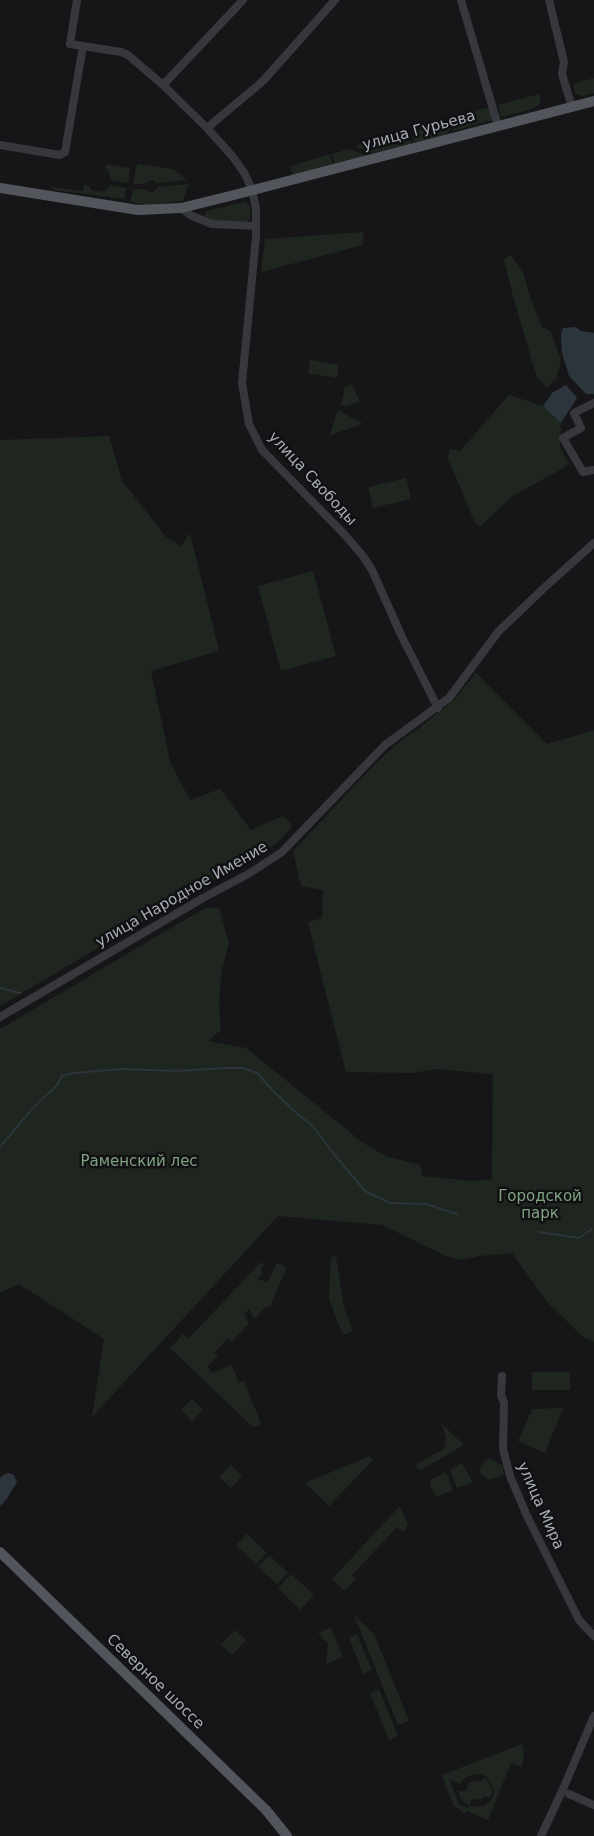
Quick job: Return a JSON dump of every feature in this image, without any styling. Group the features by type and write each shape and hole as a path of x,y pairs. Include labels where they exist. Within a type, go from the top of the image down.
{"main road":[{"name":"улица Гурьева","path":"0,188 138,210 181,208 594,101"},
{"name":"Северное шоссе","path":"0,1552 262,1806 287,1836"}],"street":[{"path":"0,145 60,154 65,152 83,46 70,44 77,0"},
{"path":"163,85 243,0"},
{"path":"207,128 263,81 335,0"},
{"path":"461,0 498,126"},
{"path":"549,0 564,62 562,74 572,107"},
{"name":"улица Свободы","path":"83,46 121,52 128,55 163,85 207,128 241,168 252,190 256,208 242,383 249,424 262,450 363,556 372,570 406,645 438,708"},
{"path":"181,208 192,216 212,224 256,226"},
{"path":"594,403 574,413 581,428 563,438 583,472 594,470"},
{"name":"улица Народное Имение","path":"0,1017 203,898 250,873 282,852 385,745 438,708 449,698 498,632 594,543"},
{"name":"улица Мира","path":"502,1376 501,1395 504,1403 503,1449 508,1470 525,1511 579,1620 594,1636"},
{"path":"541,1836 594,1716"},
{"path":"568,1794 594,1805"}],"green space":[{"path":"594,78 594,93 582,96 575,93 573,84"},
{"path":"539,94 541,103 532,109 501,117 498,105"},
{"path":"490,107 493,120 452,131 467,113"},
{"path":"460,118 446,135 414,143 412,132"},
{"path":"409,132 412,144 372,153 354,146"},
{"path":"349,149 367,156 335,164 332,154"},
{"path":"330,154 333,164 293,176 290,166"},
{"path":"106,164 130,168 128,183 111,180 108,170 105,169"},
{"path":"137,164 173,169 187,180 156,183 154,180 151,180 144,184 133,184"},
{"path":"84,184 90,187 91,190 104,192 110,185 127,188 124,199 54,190 50,187 83,191"},
{"path":"189,184 183,201 147,205 130,202 133,189 145,189 153,192 158,187"},
{"path":"245,202 251,207 250,219 247,222 208,220 204,217 206,211"},
{"path":"363,232 363,245 261,272 265,239"},
{"path":"511,255 523,273 542,327 551,332 561,360 556,379 547,387 537,378 513,296 504,259"},
{"path":"310,360 339,365 337,378 308,373"},
{"path":"352,384 360,402 346,406 341,405 345,387"},
{"path":"509,395 543,406 561,423 560,447 569,464 512,496 481,526 475,523 448,458 450,449 460,451"},
{"path":"338,410 363,424 330,435"},
{"path":"109,436 122,481 166,537 181,546 190,533 219,651 151,671 170,762 190,800 220,789 251,830 283,816 291,823 291,828 276,844 245,864 197,889 0,1006 0,440"},
{"path":"406,478 411,499 373,508 368,487"},
{"path":"313,571 336,656 281,671 258,586"},
{"path":"476,673 547,744 594,730 594,1342 583,1337 547,1302 512,1253 460,1260 446,1256 382,1225 278,1216 92,1417 104,1339 19,1284 0,1293 0,1029 205,908 219,908 229,943 222,969 219,1002 221,1030 208,1041 246,1048 362,1142 385,1156 420,1165 422,1176 472,1181 492,1179 493,1074 436,1069 412,1073 346,1072 308,922 322,918 323,890 301,886 293,851 376,763 405,737 454,700"},
{"path":"336,1256 344,1308 353,1331 343,1335 329,1299 331,1257"},
{"path":"261,1262 264,1265 260,1270 263,1273 257,1279 268,1282 277,1263 287,1267 270,1307 267,1306 254,1319 249,1309 244,1314 249,1324 231,1342 228,1338 214,1353 218,1356 208,1366 211,1373 232,1365 239,1383 244,1381 261,1424 253,1427 170,1348 183,1334 189,1338"},
{"path":"532,1372 570,1372 570,1390 532,1390"},
{"path":"192,1399 203,1410 192,1421 181,1410"},
{"path":"563,1408 545,1453 518,1441 532,1409"},
{"path":"442,1424 464,1445 421,1470 417,1469 418,1463 444,1449 446,1439"},
{"path":"370,1456 373,1460 329,1506 305,1483"},
{"path":"490,1459 502,1465 504,1472 503,1475 489,1480 481,1475 479,1469 484,1461"},
{"path":"462,1463 472,1481 457,1488 450,1470"},
{"path":"231,1465 242,1476 231,1488 219,1477"},
{"path":"446,1472 453,1490 436,1497 430,1486 431,1480"},
{"path":"400,1506 408,1525 403,1532 397,1527 352,1575 356,1579 345,1591 332,1579"},
{"path":"247,1534 267,1553 256,1564 236,1545"},
{"path":"269,1555 288,1573 277,1584 258,1567"},
{"path":"291,1574 314,1595 300,1610 278,1588"},
{"path":"354,1615 374,1634 409,1721 398,1725"},
{"path":"331,1628 343,1657 326,1664 328,1644 318,1633"},
{"path":"235,1630 246,1640 232,1655 221,1645"},
{"path":"357,1634 372,1670 363,1674 349,1637"},
{"path":"379,1689 398,1736 389,1740 370,1693"},
{"path":"522,1744 524,1751 522,1767 511,1763 488,1820 467,1811 465,1814 453,1805 442,1775","holes":["474,1774 481,1774 488,1778 494,1791 492,1799 484,1806 476,1807 469,1805 468,1808 459,1804 449,1779 460,1784 464,1778"]},
{"path":"483,1778 487,1779 492,1792 490,1798 485,1796 481,1799 471,1800 469,1805 462,1801 458,1791 466,1791 469,1783 474,1781 481,1782"}],"shaded area":[{"path":"576,327 581,331 594,333 594,394 586,394 569,376 562,353 561,334 563,328"},
{"path":"566,385 577,398 561,423 543,406 553,392"},
{"path":"9,1473 14,1475 17,1482 0,1506 0,1478"}],"waterway":[{"path":"0,988 20,993"},
{"path":"0,1147 32,1109 58,1084 62,1076 73,1073 122,1069 177,1071 243,1068 257,1073 273,1091 312,1125 365,1191 390,1203 426,1204 457,1214"},
{"path":"539,1232 579,1238 592,1229"}],"park label":[{"name":"Раменский лес","path":"139,1162"},
{"name":"Городской парк","path":"540,1206"}]}
